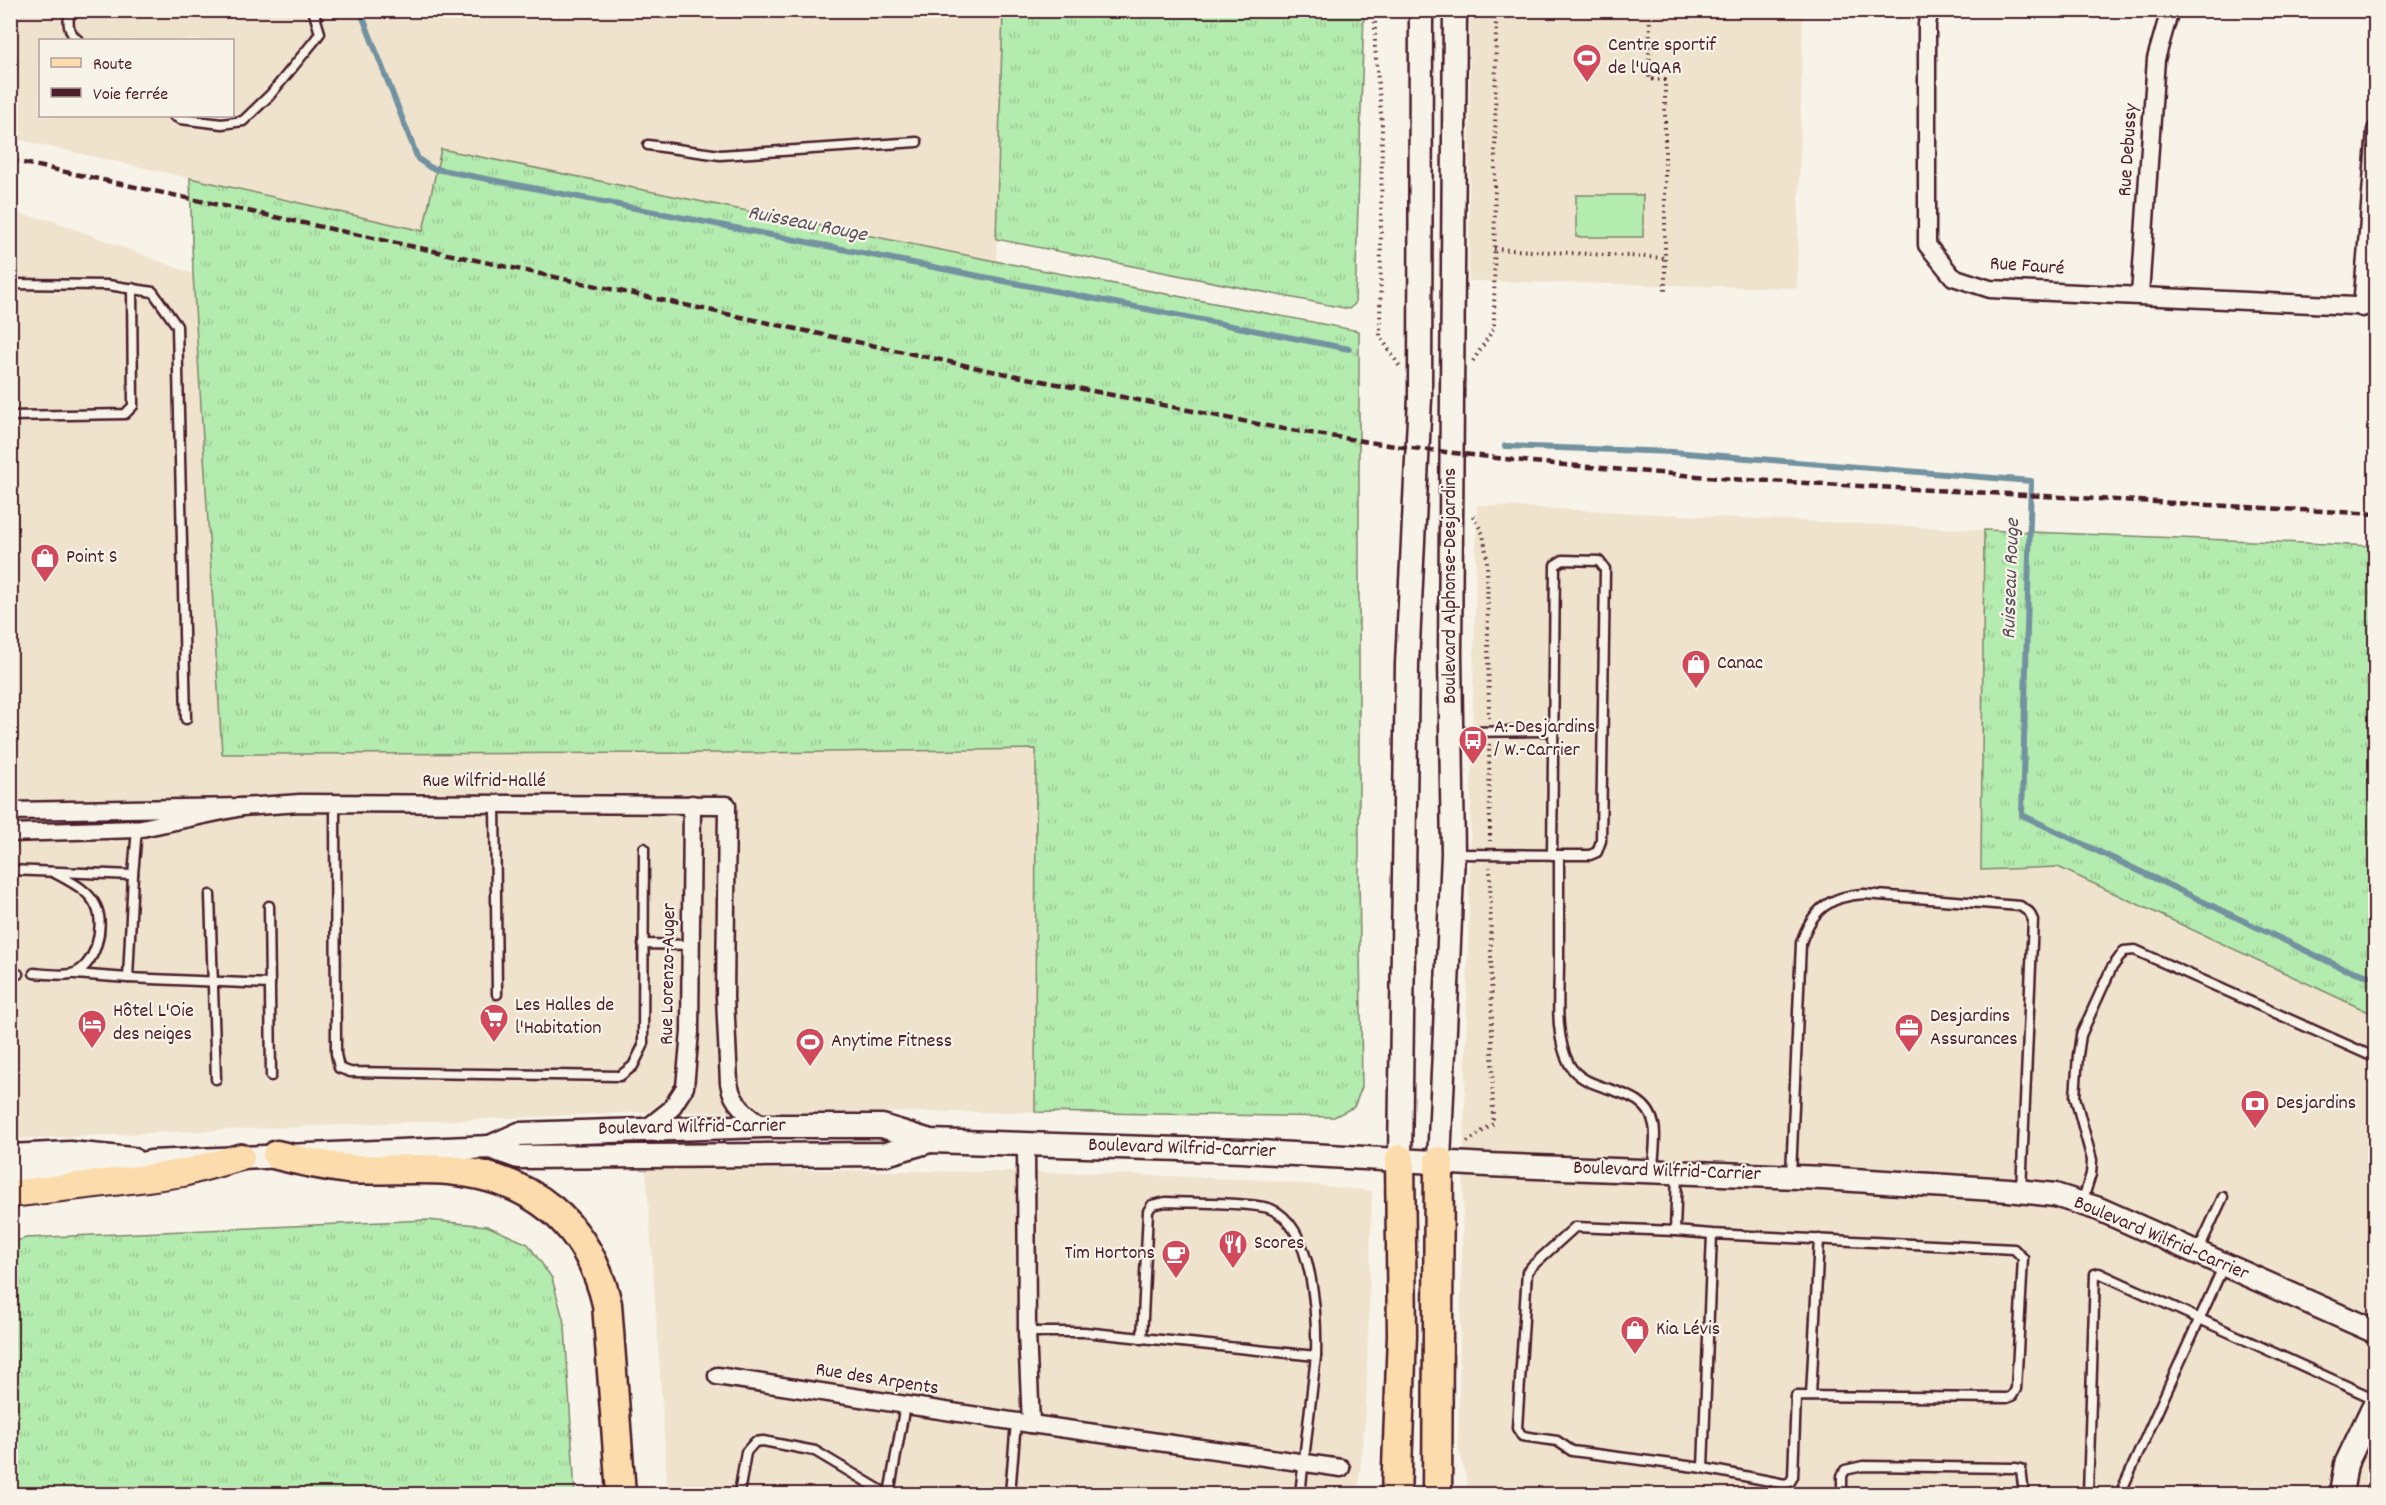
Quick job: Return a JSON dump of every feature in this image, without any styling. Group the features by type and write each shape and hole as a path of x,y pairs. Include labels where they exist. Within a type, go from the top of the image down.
{"highway":[{"path":"277,1155 316,1165 351,1169 449,1170 487,1176 514,1185 543,1202 573,1229 593,1261 607,1304 621,1494"},
{"path":"1396,1494 1402,1335 1400,1159"},
{"path":"1437,1494 1439,1161"}],"main road":[{"path":"10,1194 174,1174 241,1157"}],"street":[{"name":"Boulevard Alphonse-Desjardins","path":"1400,1159 1407,664 1420,398 1420,10"},
{"name":"Boulevard Alphonse-Desjardins","path":"1439,1161 1453,855 1450,655 1455,10"},
{"name":"Rue Fauré","path":"1930,10 1927,24 1927,245 1953,277 1990,289 2369,307"},
{"name":"Rue Debussy","path":"2140,295 2156,59 2170,10"},
{"path":"2369,307 2376,130"},
{"name":"Rue Wilfrid-Hallé","path":"10,811 335,803 495,802 727,805 725,997 729,1083 731,1093 738,1105 749,1117 765,1126"},
{"name":"Rue Lorenzo-Auger","path":"646,1128 671,1109 685,1087 689,1059 693,804"},
{"name":"Rue Wilfrid-Hallé","path":"10,833 137,829 242,807"},
{"name":"Boulevard Wilfrid-Carrier","path":"490,1148 519,1134 646,1128 882,1126 930,1141 1400,1159 1791,1177 2021,1191 2055,1195 2082,1204 2376,1332"},
{"name":"Boulevard Wilfrid-Carrier","path":"10,1177 106,1171 151,1162 277,1155 490,1148 518,1157 886,1154 930,1141"},
{"path":"1023,1423 1027,1332 1026,1143"},
{"name":"Boulevard Wilfrid-Carrier","path":"10,1156 70,1153 151,1162"},
{"name":"Rue des Arpents","path":"717,1376 1023,1423 1341,1468"},
{"path":"2341,1494 2346,1464 2376,1400"}],"lane":[{"path":"70,10 67,22 71,34 77,39"},
{"path":"176,117 222,124 243,121 270,95 320,33 313,10"},
{"path":"648,145 720,155 917,142"},
{"path":"10,284 108,285 153,292 177,326 186,719"},
{"path":"10,416 125,414 133,406 132,288"},
{"path":"1453,855 1555,855 1590,855 1597,852 1601,841 1605,568 1599,561 1563,560 1555,565 1552,731 1555,855 1559,1023 1568,1063 1574,1071 1587,1080 1625,1094 1651,1113 1655,1126 1653,1172"},
{"path":"1452,732 1552,731"},
{"path":"495,802 496,994"},
{"path":"335,803 336,1054 339,1068 350,1072 620,1076 633,1066 643,1046 644,848"},
{"path":"128,978 137,829"},
{"path":"10,870 134,875"},
{"path":"53,872 84,890 97,907 97,944 81,970 71,974"},
{"path":"1791,1177 1801,943 1814,915 1829,902 1844,895 1864,894 2020,906 2029,912 2033,920 2021,1191"},
{"path":"210,895 216,1079"},
{"path":"269,906 270,1076"},
{"path":"643,944 691,945"},
{"path":"2082,1204 2091,1174 2092,1160 2076,1097 2081,1035 2111,969 2124,951 2135,950 2376,1058"},
{"path":"34,974 270,984"},
{"path":"1675,1232 1677,1173"},
{"path":"2197,1253 2223,1197"},
{"path":"1142,1339 1148,1211 1152,1204 1166,1202 1269,1208 1289,1222 1300,1239 1315,1314 1316,1356 1300,1494"},
{"path":"1575,1227 1675,1232 2014,1249 2023,1258 2016,1389 2012,1396 2007,1398 1796,1396 1793,1477 1785,1484 1703,1468 1572,1451 1557,1441 1522,1436 1517,1428 1527,1272 1575,1227"},
{"path":"1703,1468 1712,1234"},
{"path":"1811,1396 1819,1239"},
{"path":"2120,1494 2224,1265"},
{"path":"2088,1494 2095,1274 2099,1273 2376,1400"},
{"path":"1027,1332 1084,1332 1316,1356"},
{"path":"739,1494 746,1452 755,1442 763,1441 815,1451 888,1494 905,1405"},
{"path":"1010,1494 1023,1423"},
{"path":"1842,1494 1842,1476 1845,1470 1863,1466 2021,1469 2024,1476 2024,1494"}],"path":[{"path":"1375,10 1375,47 1382,124 1380,336 1420,398"},
{"path":"1451,391 1494,328 1496,10"},
{"path":"1650,10 1648,79 1665,80 1665,293"},
{"path":"1494,249 1665,258"},
{"path":"1439,1161 1493,1124 1485,542 1473,516 1452,497"}],"shaded area":[{"path":"11,11 1003,11 996,261 442,149 424,231 11,138"},
{"path":"1470,11 1803,11 1797,288 1469,281"},
{"path":"10,213 51,220 193,274 222,754 755,753 1037,749 1035,1112 649,1112 11,1139"},
{"path":"1477,505 1984,530 1981,870 2058,867 2375,1015 2375,1494 1470,1494 1458,1446"},
{"path":"646,1168 1090,1173 1266,1180 1372,1191 1366,1408 1358,1494 668,1494"}],"green space":[{"path":"1003,11 1364,11 1355,304 1349,309 996,239"},
{"path":"441,149 995,261 1359,331 1359,875 1362,1087 1354,1107 1334,1117 1035,1112 1036,749 755,753 222,754 193,274 190,178 423,231"},
{"path":"1576,195 1643,195 1643,237 1576,237"},
{"path":"1984,530 2375,546 2375,1015 2058,867 1981,870"},
{"path":"428,1220 487,1226 528,1244 552,1278 565,1326 575,1494 11,1494 11,1243 26,1238"}],"waterway":[{"name":"Ruisseau Rouge","path":"360,10 418,159 431,168 1349,349"},
{"name":"Ruisseau Rouge","path":"1505,446 1673,452 2031,481 2022,815 2342,968 2376,978"}],"railway":[{"path":"10,160 992,371 1278,428 1395,446 1531,462 1731,479 2376,514"}],"place":[{"name":"Centre sportif de l'UQAR","path":"1587,84"},
{"name":"Point S","path":"45,584"},
{"name":"Canac","path":"1696,690"},
{"name":"A.-Desjardins / W.-Carrier","path":"1473,766"},
{"name":"Les Halles de l'Habitation","path":"494,1044"},
{"name":"Hôtel L'Oie des neiges","path":"92,1050"},
{"name":"Desjardins Assurances","path":"1909,1054"},
{"name":"Anytime Fitness","path":"810,1068"},
{"name":"Desjardins","path":"2255,1130"},
{"name":"Scores","path":"1233,1270"},
{"name":"Tim Hortons","path":"1176,1280"},
{"name":"Kia Lévis","path":"1635,1356"}]}
